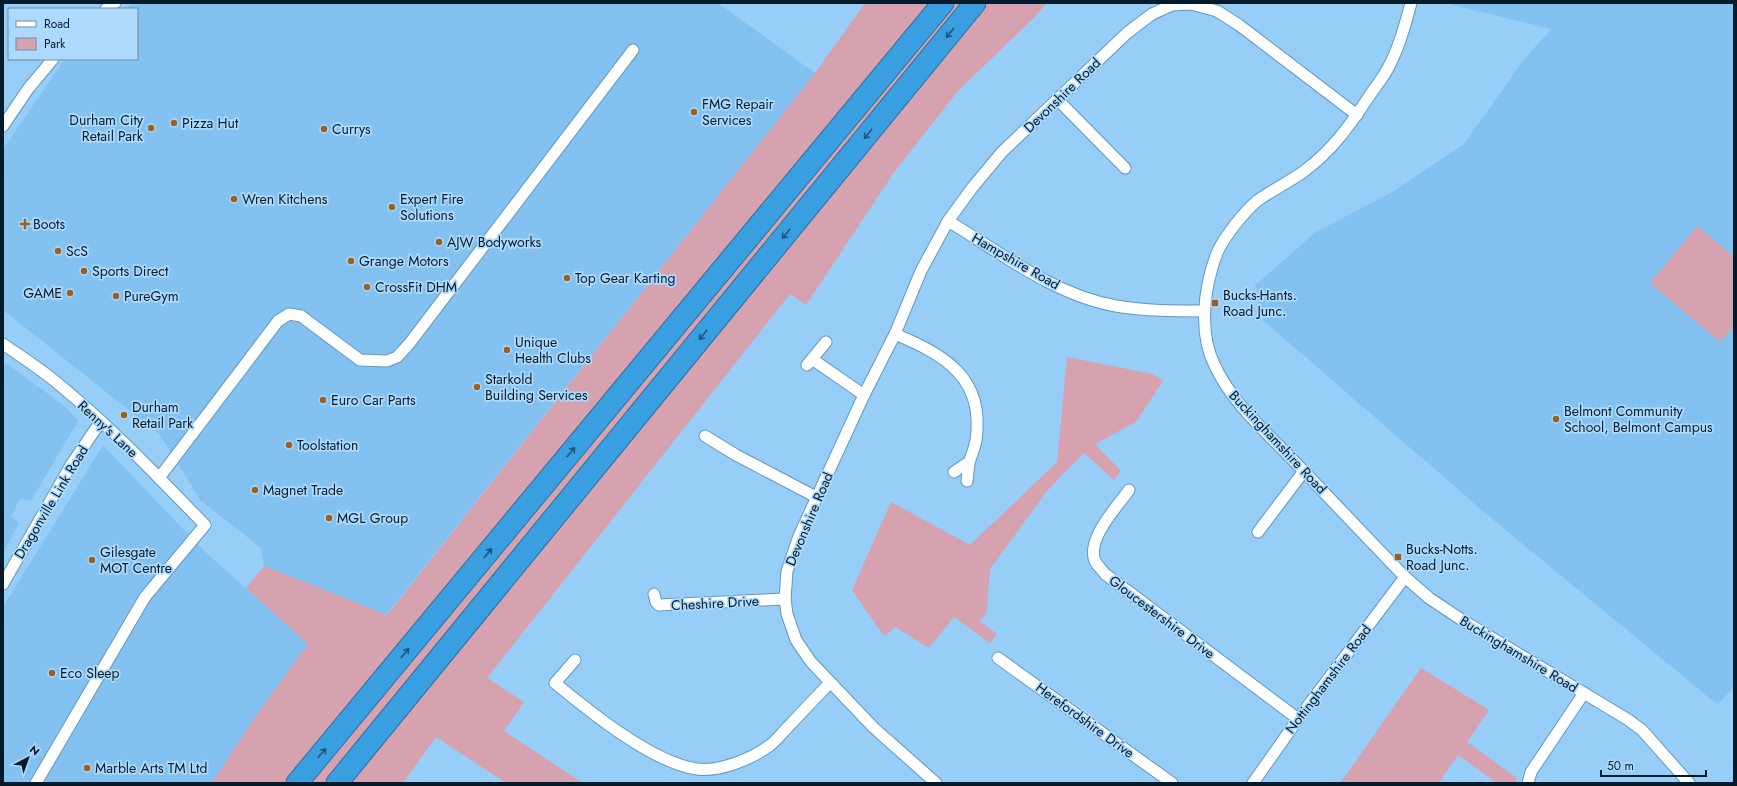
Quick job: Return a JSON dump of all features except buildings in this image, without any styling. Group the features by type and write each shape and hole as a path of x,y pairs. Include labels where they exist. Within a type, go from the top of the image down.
{"highway":[{"path":"297,783 942,3"},
{"path":"337,783 975,3"}],"street":[{"name":"Buckinghamshire Road","path":"1412,3 1403,33 1388,68 1357,115 1334,145 1303,172 1275,189 1256,203 1232,229 1218,252 1210,276 1204,311 1209,353 1215,367 1225,383 1253,418 1405,577 1429,598 1462,620 1627,719 1642,730 1689,783"},
{"name":"Devonshire Road","path":"929,781 874,728 811,662 796,640 787,614 785,599 787,571 799,536 864,395 895,334 921,271 948,221 972,188 1002,152 1127,34 1152,14 1172,5 1202,4 1217,11 1239,25 1357,115"},
{"path":"159,478 278,321 289,314 301,316 360,360 387,361 397,357 410,344 632,50"},
{"path":"3,126 28,89 52,60"},
{"path":"1057,99 1126,168"},
{"name":"Hampshire Road","path":"948,221 1045,281 1083,297 1116,306 1162,310 1204,311"},
{"path":"895,334 937,354 954,367 968,385 975,401 978,418 976,441 969,462 967,481"},
{"path":"826,342 810,362 864,395"},
{"name":"Renny's Lane","path":"3,344 62,386 101,421 205,525 145,597 36,783"},
{"name":"Dragonville Link Road","path":"3,584 71,466 101,421"},
{"path":"705,436 736,455 816,497"},
{"path":"954,472 969,462"},
{"path":"1258,532 1304,471"},
{"name":"Gloucestershire Drive","path":"1129,490 1098,534 1096,540 1094,547 1095,560 1104,574 1298,719"},
{"name":"Nottinghamshire Road","path":"1253,783 1298,719 1405,577"},
{"name":"Cheshire Drive","path":"654,594 656,602 659,605 785,599"},
{"name":"Herefordshire Drive","path":"998,658 1172,783"},
{"path":"575,660 555,683 593,714 628,738 677,764 698,770 717,768 739,762 770,745 830,683"},
{"path":"1528,783 1531,772 1584,693"}],"shaded area":[{"path":"133,3 718,3 815,73 386,615 264,566 261,548 201,501 160,435 3,310 3,149 64,60 138,60 138,8 126,8"},
{"name":"Belmont Community School, Belmont Campus","path":"1453,3 1734,3 1734,686 1718,705 1491,518 1264,321 1255,285 1316,232 1394,191 1464,144 1525,58 1551,29 1452,5"},
{"path":"3,361 66,407 78,421 31,501 20,499 11,516 19,523 3,553"},
{"path":"103,445 202,549 308,644 255,717 212,783 3,783 3,607"}],"green space":[{"path":"865,3 1047,3 1035,17 958,91 895,171 806,305 790,294 487,678 524,702 504,731 583,783 506,783 436,737 403,783 212,783 255,717 308,644 246,588 264,566 387,615 815,73"},
{"path":"1697,226 1734,257 1734,326 1720,342 1650,283"},
{"path":"1067,357 1153,374 1163,381 1136,422 1095,444 1121,471 1114,480 1084,453 1047,491 990,569 986,614 980,621 997,634 990,643 954,617 929,648 895,627 885,636 852,590 891,502 970,545 1057,462"},
{"path":"1421,668 1489,710 1467,742 1517,778 1515,783 1497,783 1458,755 1439,783 1341,782"}],"place":[{"name":"FMG Repair Services","path":"694,112"},
{"name":"Pizza Hut","path":"174,123"},
{"name":"Durham City Retail Park","path":"151,128"},
{"name":"Currys","path":"324,129"},
{"name":"Wren Kitchens","path":"234,199"},
{"name":"Expert Fire Solutions","path":"392,207"},
{"name":"Boots","path":"25,224"},
{"name":"AJW Bodyworks","path":"439,242"},
{"name":"ScS","path":"58,251"},
{"name":"Grange Motors","path":"351,261"},
{"name":"Sports Direct","path":"84,271"},
{"name":"Top Gear Karting","path":"567,278"},
{"name":"CrossFit DHM","path":"367,287"},
{"name":"GAME","path":"70,293"},
{"name":"PureGym","path":"116,296"},
{"name":"Bucks-Hants. Road Junc.","path":"1215,303"},
{"name":"Unique Health Clubs","path":"507,350"},
{"name":"Starkold Building Services","path":"477,387"},
{"name":"Euro Car Parts","path":"323,400"},
{"name":"Durham Retail Park","path":"124,415"},
{"name":"Belmont Community School, Belmont Campus","path":"1556,419"},
{"name":"Toolstation","path":"289,445"},
{"name":"Magnet Trade","path":"255,490"},
{"name":"MGL Group","path":"329,518"},
{"name":"Bucks-Notts. Road Junc.","path":"1398,557"},
{"name":"Gilesgate MOT Centre","path":"92,560"},
{"name":"Eco Sleep","path":"52,673"},
{"name":"Marble Arts TM Ltd","path":"87,768"}]}
